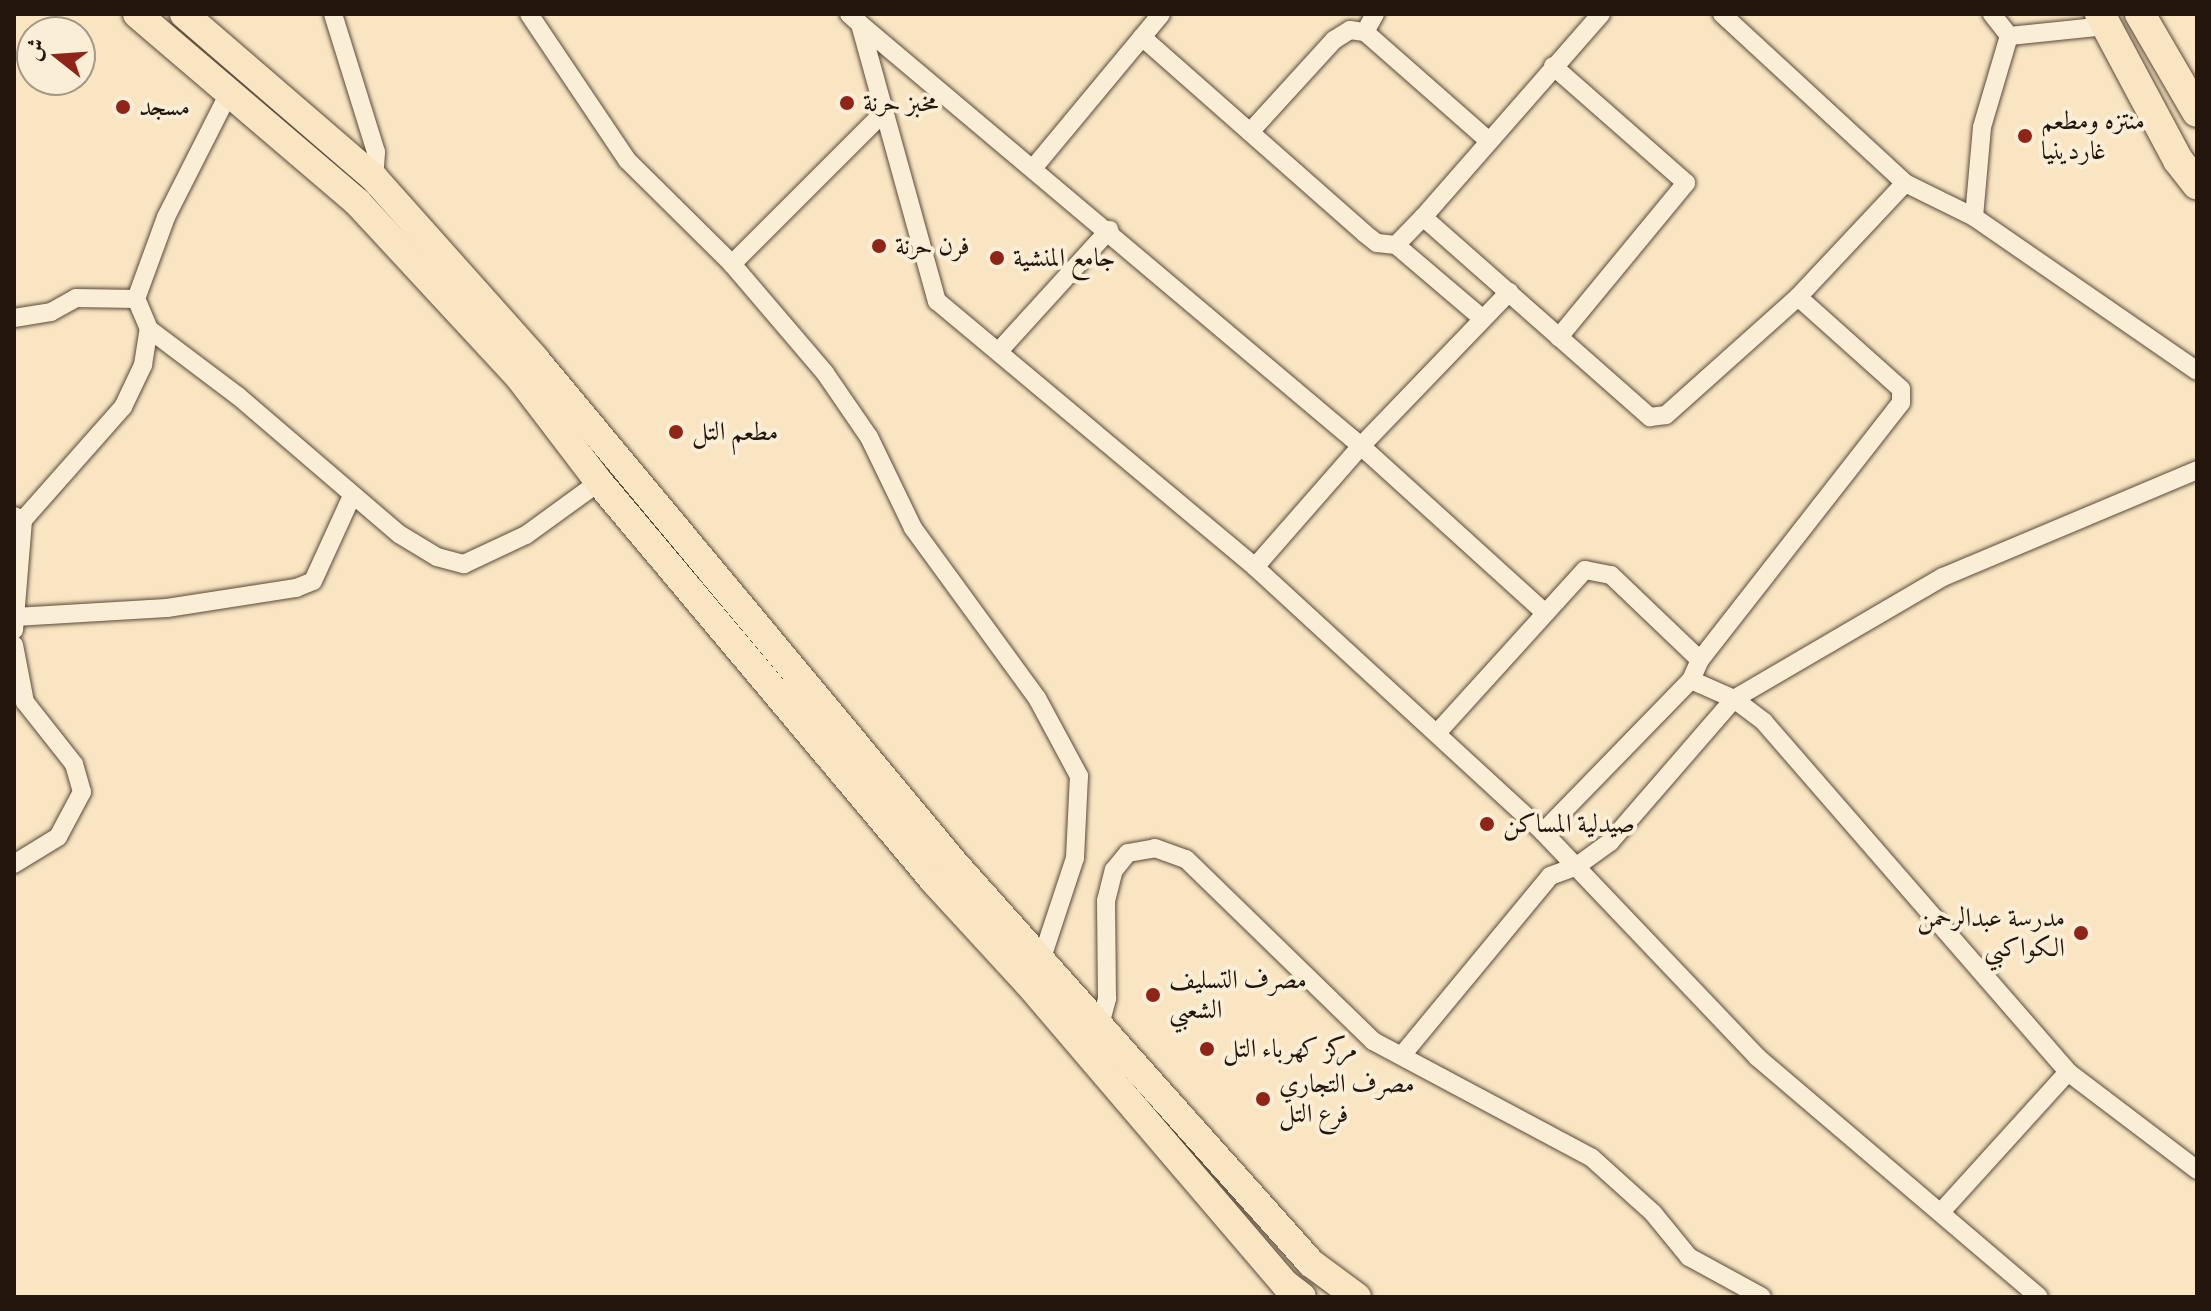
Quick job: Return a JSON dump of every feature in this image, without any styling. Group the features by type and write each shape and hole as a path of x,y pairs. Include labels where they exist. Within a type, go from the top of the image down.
{"highway":[{"path":"2140,14 2197,112"},
{"path":"2103,20 2178,160 2197,184"}],"main road":[{"path":"137,14 358,203 519,377 599,482 935,882 1027,982 1285,1284 1302,1297"},
{"path":"184,14 374,178 535,359 955,864 1311,1263 1357,1297"}],"street":[{"path":"333,14 376,152 374,178"},
{"path":"529,14 627,160 732,264 825,373 869,437 913,528 1037,698 1079,776 1075,858 1042,958"},
{"path":"1035,166 1161,14"},
{"path":"1365,32 1375,14"},
{"path":"1396,245 1601,14"},
{"path":"1722,14 1905,183 1974,217 2197,371"},
{"path":"1992,14 2009,36"},
{"path":"855,19 937,301 1255,567 1543,832 1757,1057 2039,1297"},
{"path":"855,19 1035,166 1361,446 1544,612"},
{"path":"2009,36 2103,20"},
{"path":"1250,132 1334,40 1350,30 1365,32 1489,141"},
{"path":"1974,217 1982,127 2009,36"},
{"path":"1142,37 1364,233 1377,243 1396,245 1483,319"},
{"path":"1553,66 1686,183 1559,337"},
{"path":"229,93 166,217 136,299 149,329 238,396 352,496 424,550 464,564 526,535 599,482"},
{"path":"732,264 883,113"},
{"path":"1423,217 1650,417 1666,415 1798,297 1905,183"},
{"path":"999,351 1109,230"},
{"path":"1255,567 1361,446 1509,292"},
{"path":"1543,832 1691,680 1700,660 1901,403 1901,389 1798,297"},
{"path":"14,318 51,312 76,298 136,299"},
{"path":"14,630 18,518 123,407 143,365 149,329"},
{"path":"1403,1054 1550,876 1577,866 1610,842 1734,699 1943,577 2197,470"},
{"path":"15,617 167,608 296,588 313,581 352,496"},
{"path":"1437,733 1585,570 1611,575 1700,660"},
{"path":"14,645 25,702 74,764 82,792 58,837 14,864"},
{"path":"1691,680 1734,699 1764,722 2068,1072 2197,1170"},
{"path":"1100,1025 1107,998 1106,901 1114,870 1128,853 1155,848 1186,859 1373,1041 1403,1054 1592,1158 1653,1213 1689,1257 1762,1297"},
{"path":"1941,1212 2068,1072"}],"place":[{"name":"مخبز حرنة","path":"847,103"},
{"name":"مسجد","path":"123,107"},
{"name":"منتزه ومطعم غاردينيا","path":"2025,136"},
{"name":"فرن حرنة","path":"879,246"},
{"name":"جامع المنشية","path":"997,258"},
{"name":"مطعم التل","path":"676,432"},
{"name":"صيدلية المساكن","path":"1487,824"},
{"name":"مدرسة عبدالرحمن الكواكبي","path":"2081,933"},
{"name":"مصرف التسليف الشعبي","path":"1153,995"},
{"name":"مركز كهرباء التل","path":"1207,1049"},
{"name":"مصرف التجاري فرع التل","path":"1263,1099"}]}
